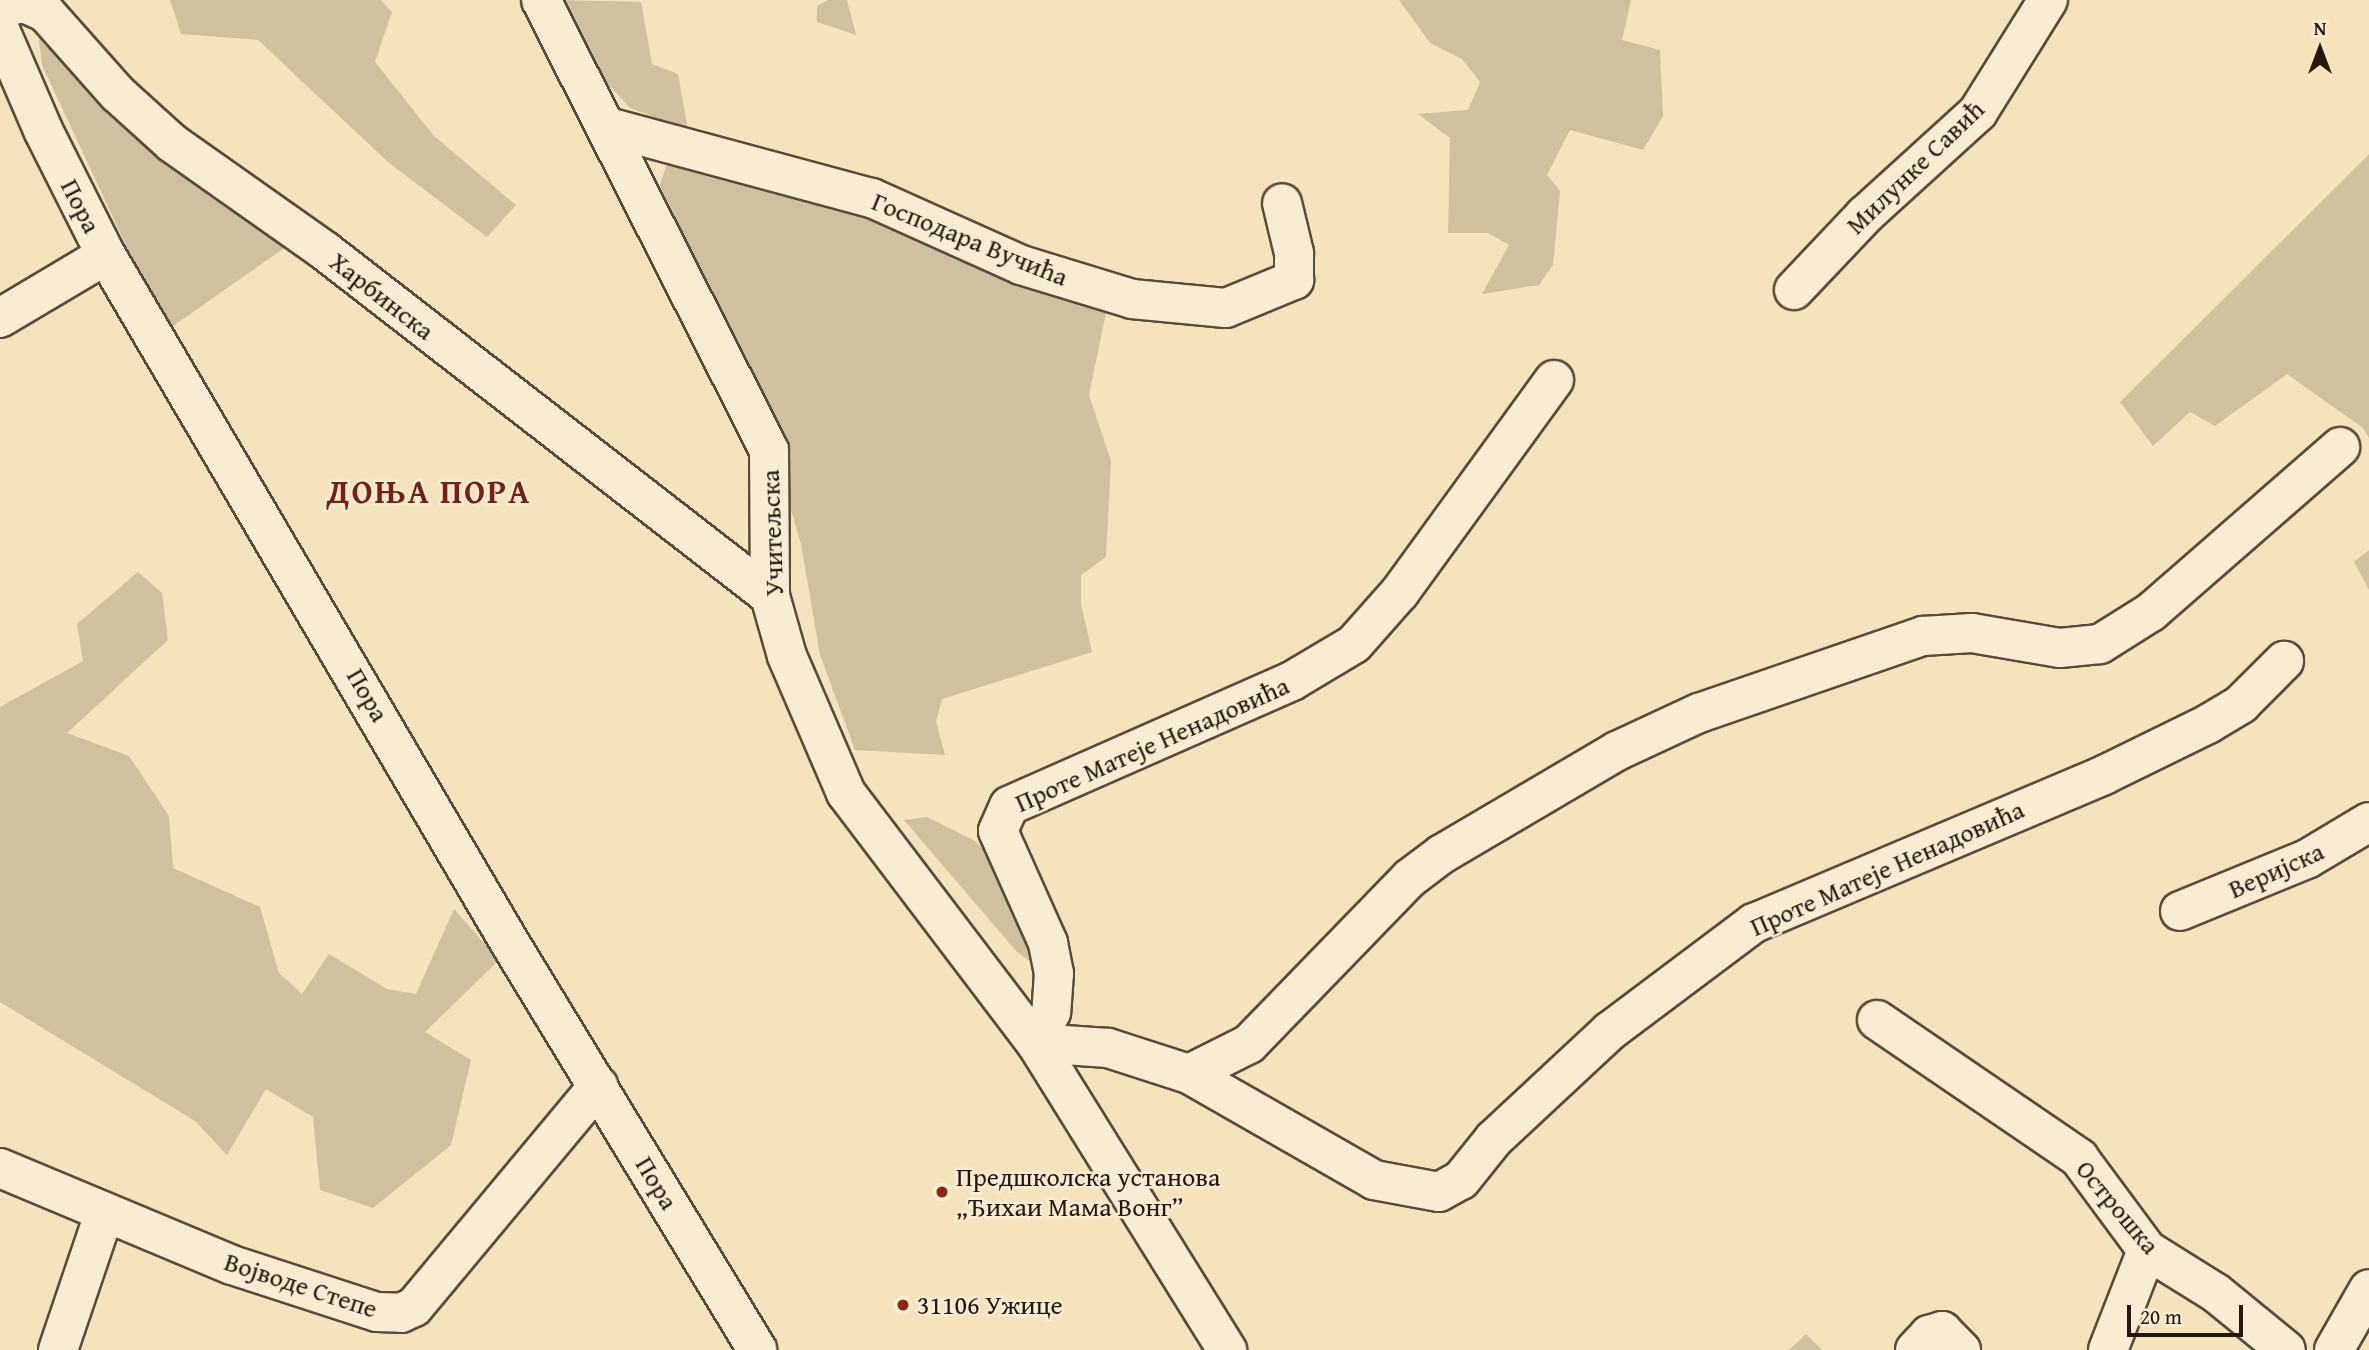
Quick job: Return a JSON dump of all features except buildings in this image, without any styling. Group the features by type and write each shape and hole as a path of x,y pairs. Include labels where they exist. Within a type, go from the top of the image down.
{"street":[{"name":"Учитељска","path":"541,0 608,127 769,450 770,596 787,656 846,793 1036,1043 1227,1350"},
{"name":"Милунке Савић","path":"1794,290 1865,215 1978,112 2048,0"},
{"name":"Харбинска","path":"0,8 24,3 46,13 118,94 172,143 325,251 770,596"},
{"name":"Пора","path":"0,30 43,130 107,254 757,1350"},
{"name":"Господара Вучића","path":"608,127 872,198 1021,265 1132,299 1226,308 1294,280 1294,253 1282,203"},
{"path":"0,318 107,254"},
{"name":"Проте Матеје Ненадовића","path":"1554,380 1400,592 1354,644 1292,681 1009,806 998,831 1048,943 1054,973 1051,1012 1036,1043 1108,1048 1189,1074 1374,1180 1439,1192 1461,1180 1494,1139 1610,1031 1754,923 2104,775 2208,724 2241,704 2284,661"},
{"path":"1189,1074 1249,1044 1410,878 1431,862 1617,751 1699,713 1923,636 1972,633 2060,648 2100,644 2151,612 2340,447"},
{"name":"Веријска","path":"2180,911 2307,859 2369,822"},
{"name":"Острошка","path":"1877,1020 2079,1158 2147,1250 2216,1293 2286,1350"},
{"name":"Војводе Степе","path":"0,1168 104,1214 232,1265 377,1312 401,1313 414,1307 598,1086"},
{"path":"58,1350 104,1214"},
{"path":"2108,1350 2147,1250"},
{"path":"2334,1350 2369,1289"},
{"path":"1916,1350 1929,1335 1942,1331 1961,1350"}],"shaded area":[{"path":"170,0 381,0 392,12 375,62 434,136 516,205 487,237 389,163 258,40 181,34"},
{"path":"559,0 641,2 652,64 678,74 688,130 630,108 605,81"},
{"path":"828,0 847,0 856,35 817,22 817,6"},
{"path":"1399,0 1631,0 1622,40 1660,50 1663,116 1643,150 1570,130 1547,175 1560,191 1553,265 1539,285 1482,294 1509,245 1488,233 1448,233 1450,138 1418,114 1468,110 1480,82 1462,59 1430,43"},
{"path":"38,32 290,244 166,331 42,65"},
{"path":"2369,154 2369,438 2363,428 2287,374 2215,426 2190,412 2153,446 2120,402"},
{"path":"677,159 872,218 1107,308 1089,395 1111,461 1106,557 1081,575 1081,604 1092,652 942,699 936,722 945,755 855,750 820,655 801,544 758,397 701,285 660,185 666,166"},
{"path":"2369,550 2369,590 2354,562"},
{"path":"138,572 162,593 168,640 67,733 129,756 169,816 173,868 260,907 279,973 302,994 329,954 387,989 416,994 454,909 499,960 425,1032 471,1060 451,1145 373,1208 320,1190 313,1117 266,1089 227,1155 195,1121 0,1002 0,707 83,661 77,624"},
{"path":"927,817 975,841 1010,875 1037,967 1016,951 904,820"},
{"path":"1806,1334 1822,1350 1789,1350"}],"place":[{"name":"Предшколска установа „Ђихаи Мама Вонг”","path":"942,1192"},
{"name":"31106 Ужице","path":"903,1305"}],"district":[{"name":"ДОЊА ПОРА","path":"429,492"}]}
